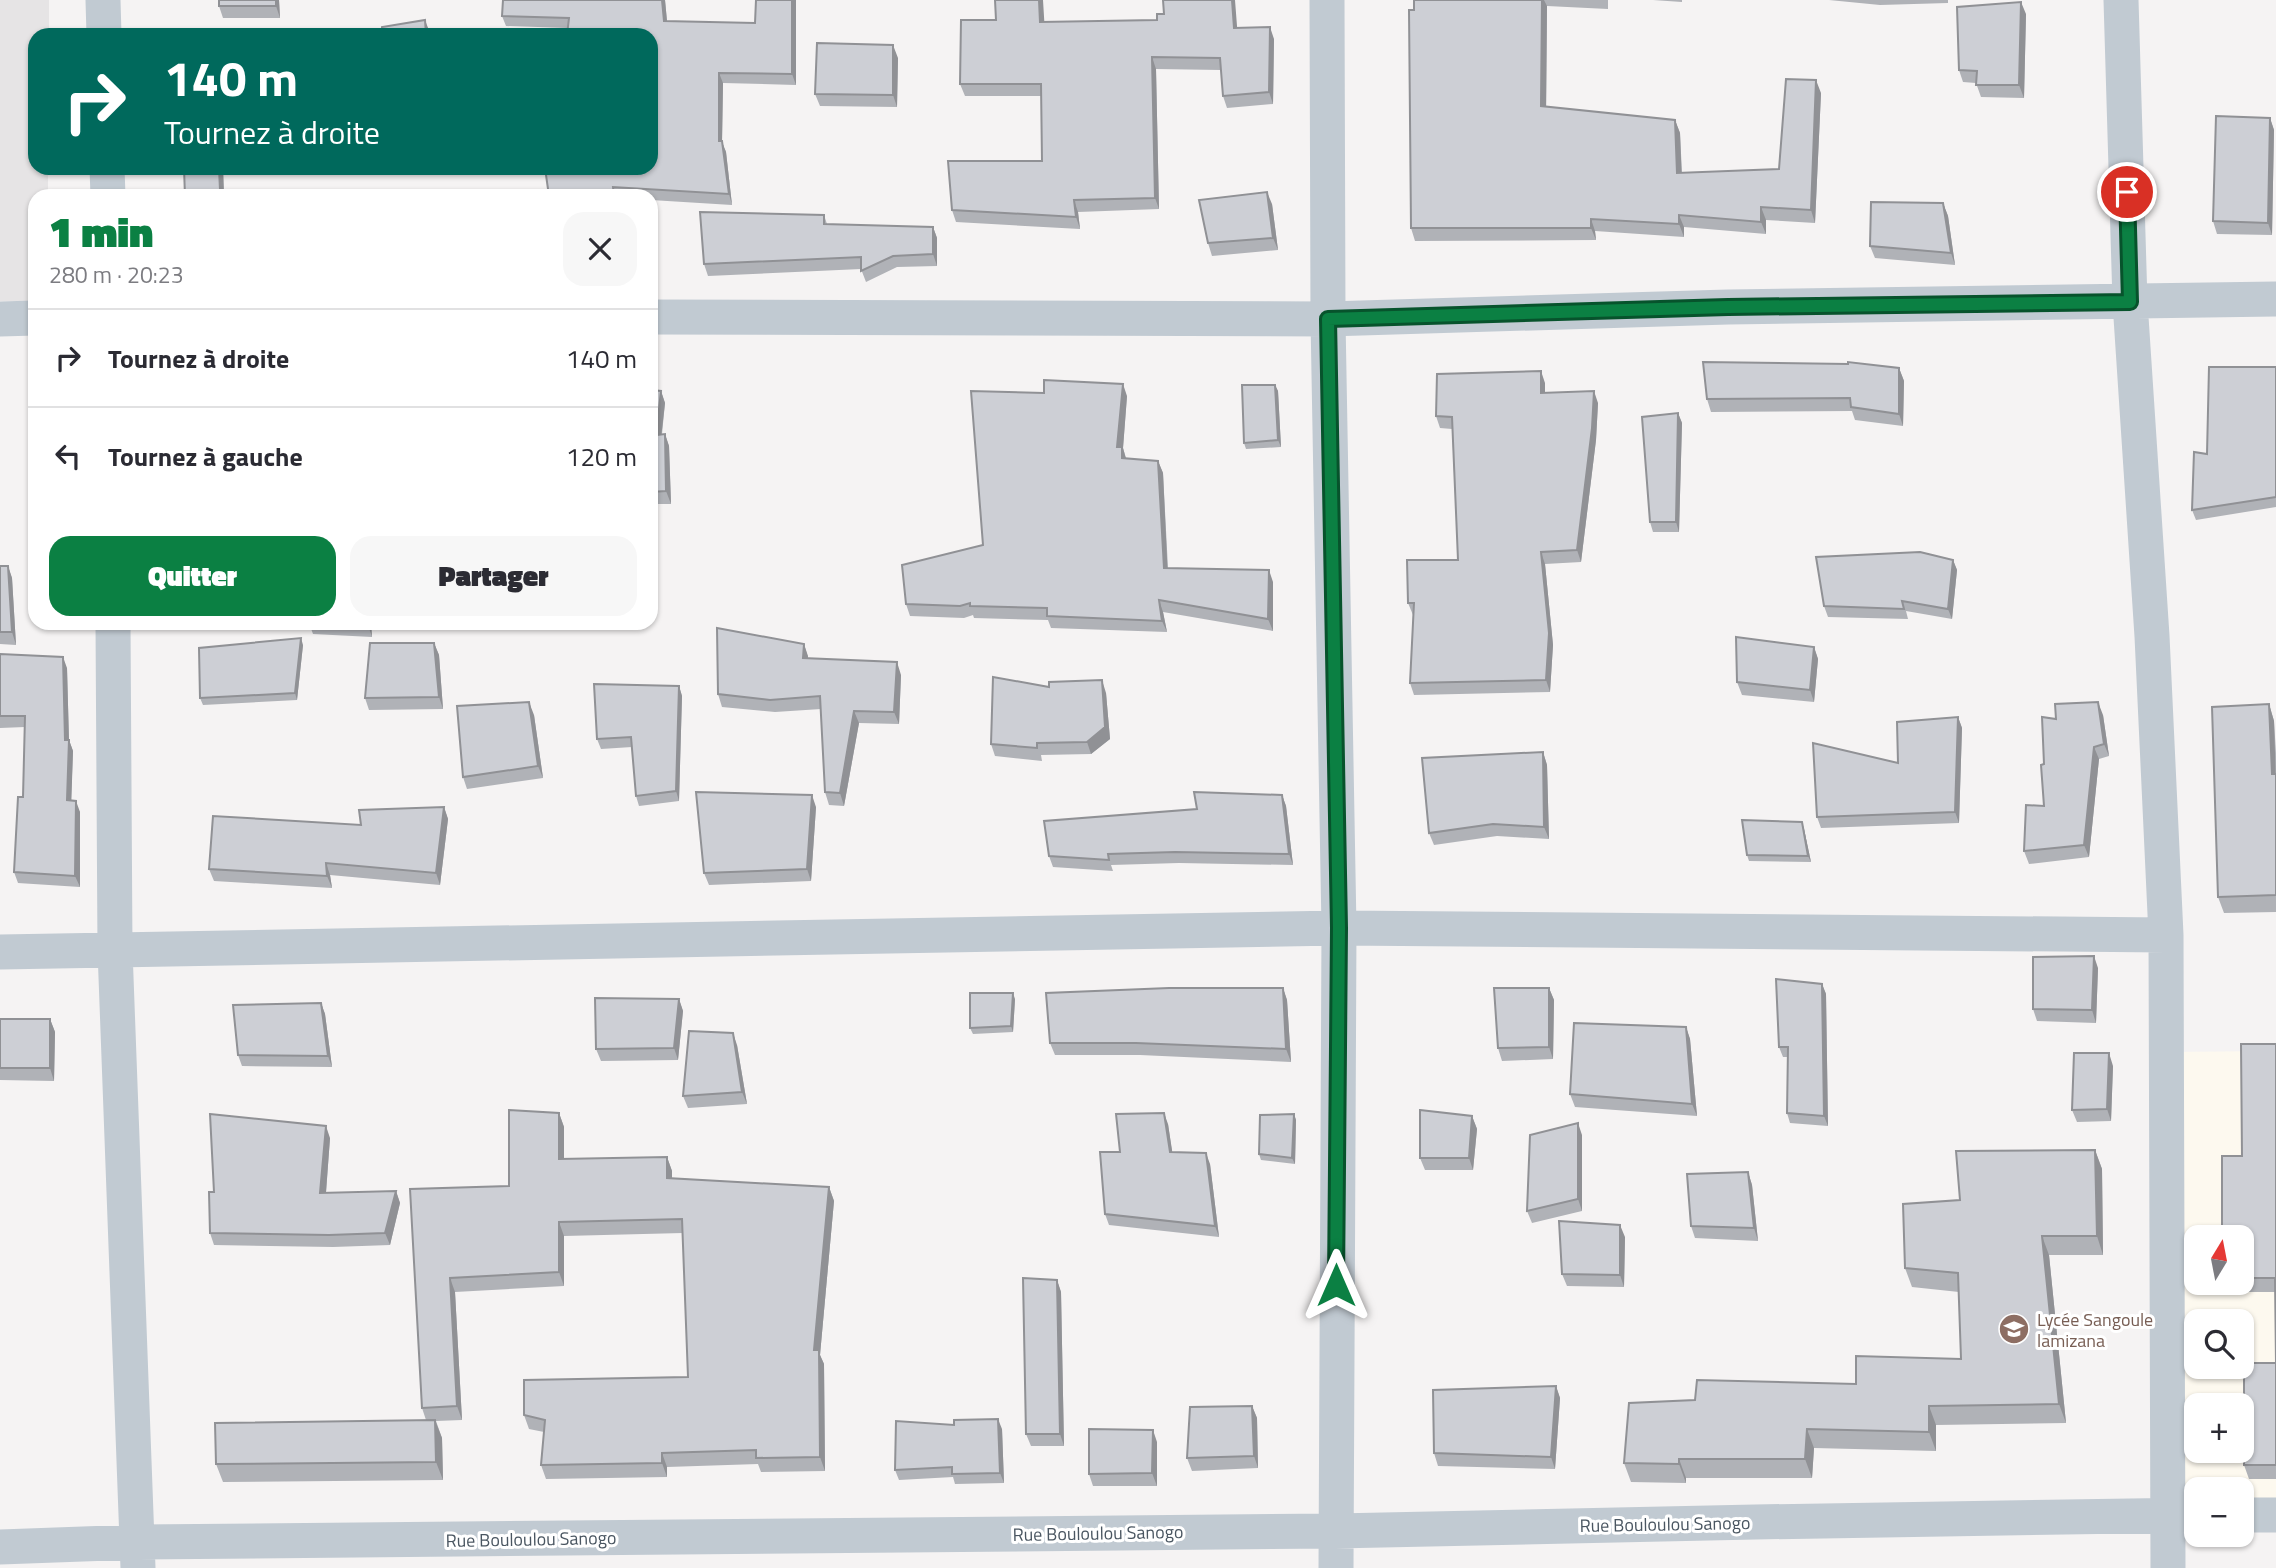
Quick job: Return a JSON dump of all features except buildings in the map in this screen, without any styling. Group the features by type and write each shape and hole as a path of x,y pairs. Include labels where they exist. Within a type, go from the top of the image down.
{"street":[{"path":"103,0 104,28"},
{"path":"1327,0 1328,319 1339,928 1336,1568"},
{"path":"2121,0 2130,302 2152,636 2166,935 2182,1515 2168,1568"},
{"path":"658,317 1328,319 1728,307 2276,299"},
{"path":"0,319 28,318"},
{"path":"113,630 115,950 138,1555"},
{"path":"0,952 1339,928 2166,935"},
{"name":"Rue Bouloulou Sanogo","path":"0,1547 138,1555 2182,1515"},
{"path":"2254,1515 2276,1515"}],"shaded area":[{"path":"0,0 49,0 49,28 28,28 28,175 48,175 48,189 28,189 28,301 0,301"},
{"path":"2276,1051 2276,1515 2254,1515 2254,1477 2184,1477 2184,1515 2167,1515 2166,1052"}],"place":[{"name":"Lycée Sangoule lamizana","path":"2014,1329"}],"route":[{"path":"1336,1285 1339,928 1328,319 1728,307 2130,302 2127,192"}]}
